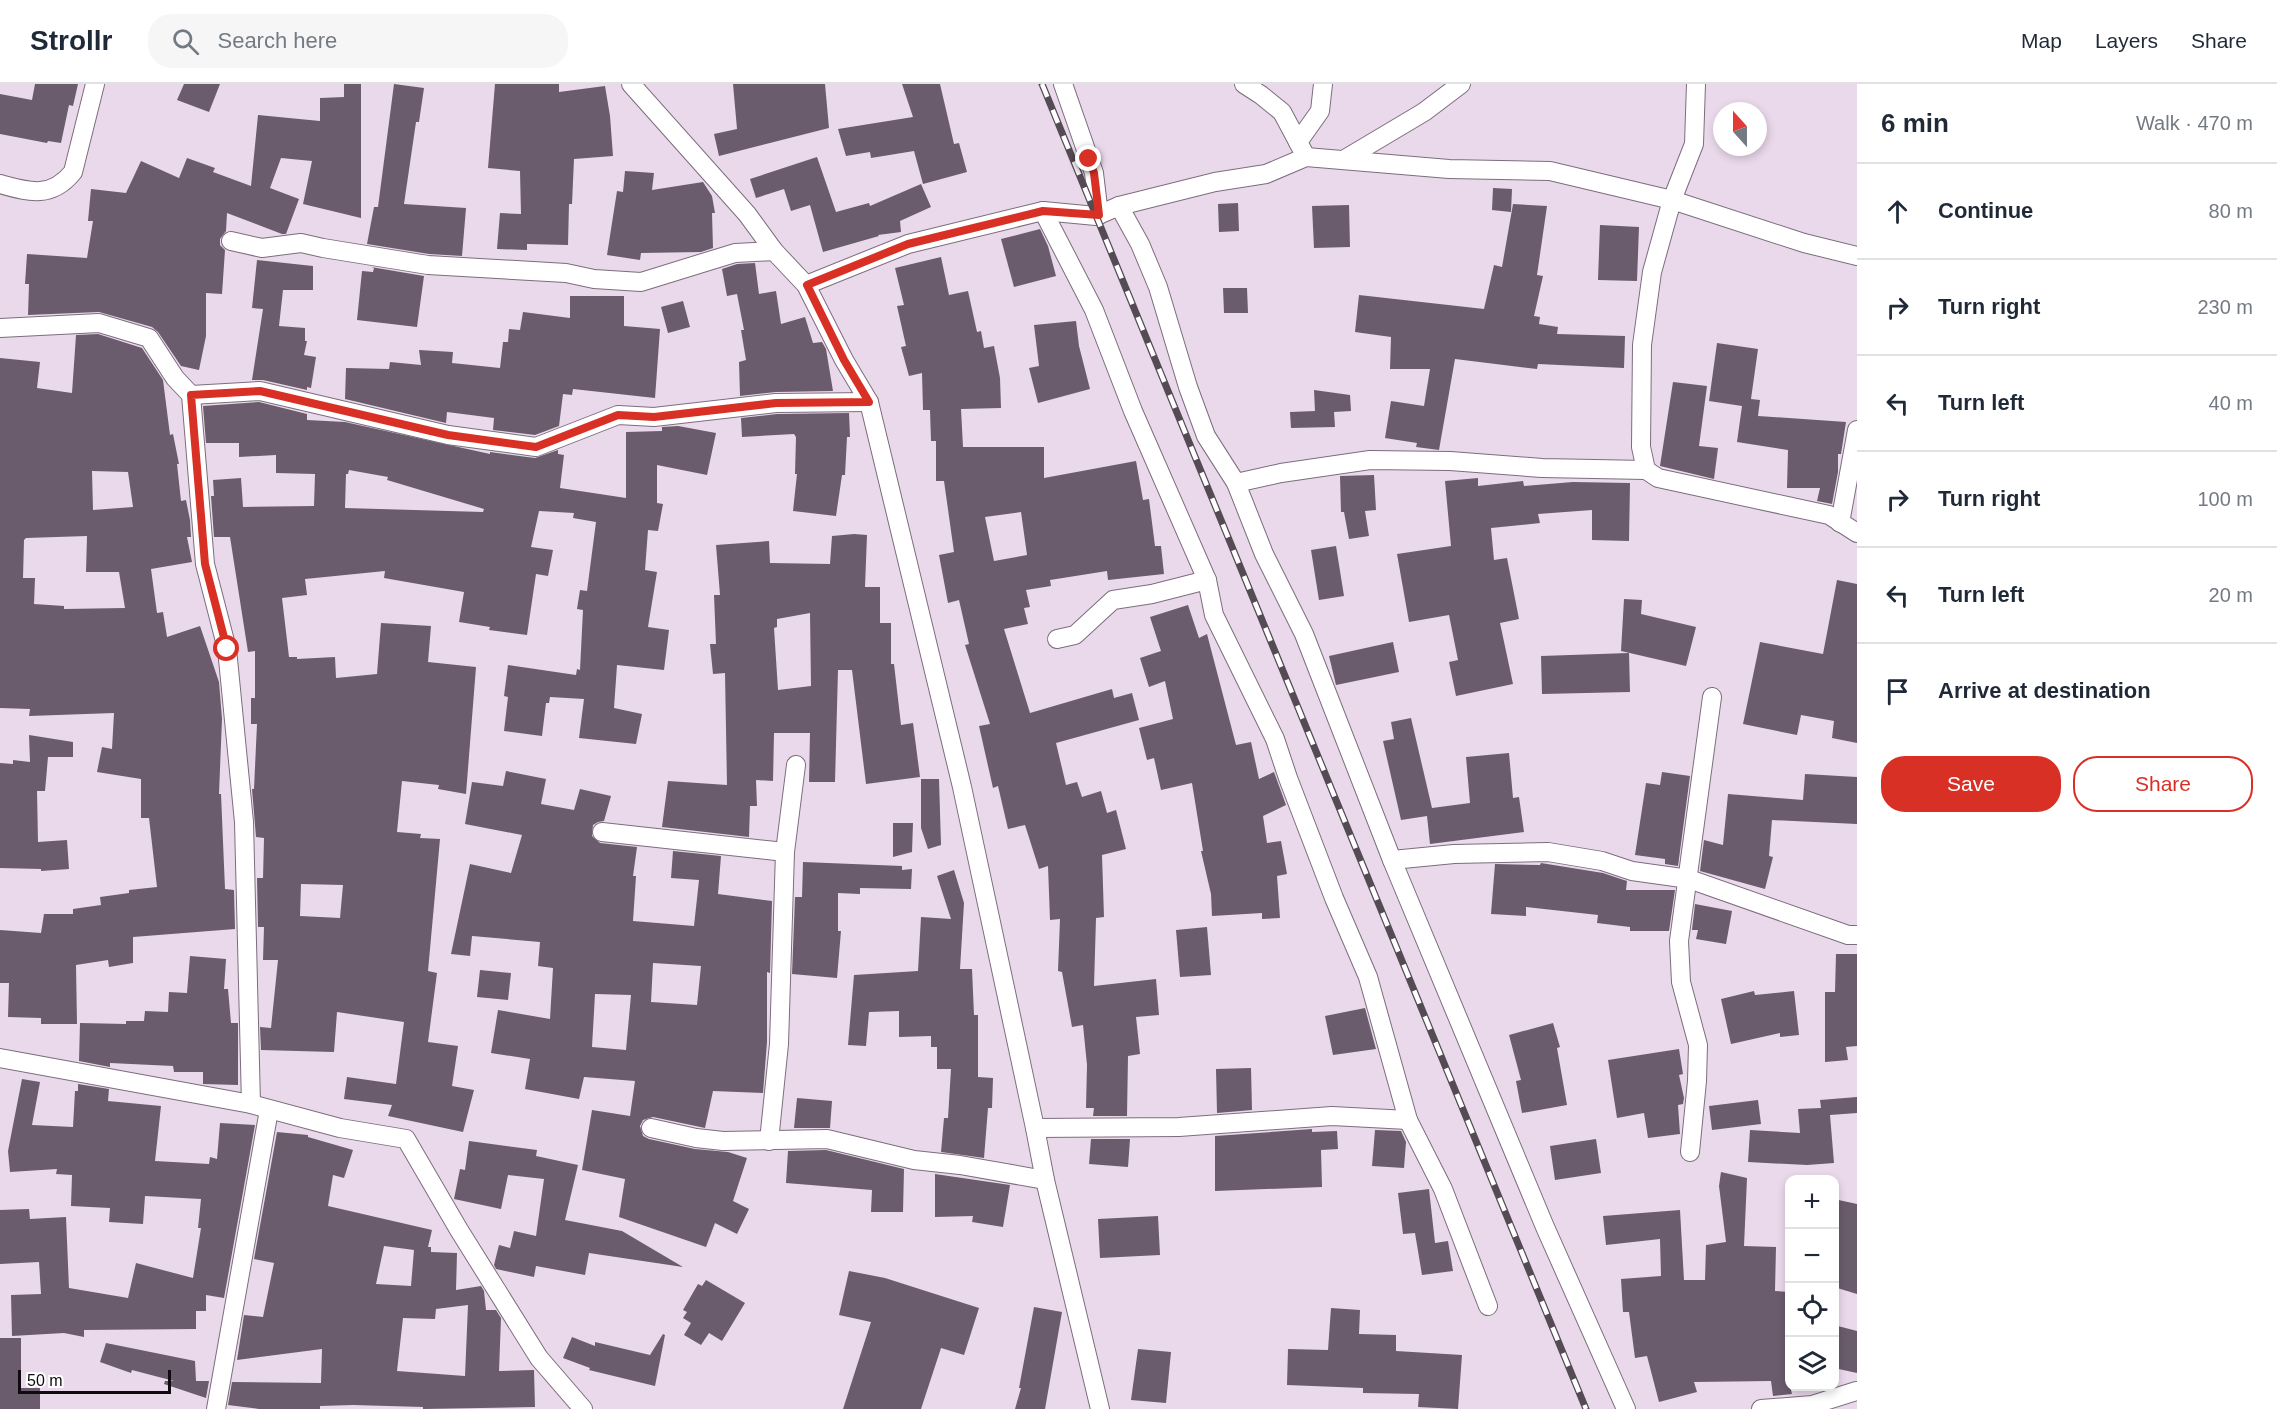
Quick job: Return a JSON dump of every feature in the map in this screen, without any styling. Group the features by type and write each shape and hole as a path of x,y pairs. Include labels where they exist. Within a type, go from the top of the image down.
{"street":[{"path":"0,184 36,192 64,184 73,172 95,84"},
{"path":"631,84 747,214 774,251 807,285 844,360 869,402 962,787 1045,1180 1100,1409"},
{"path":"1063,84 1094,173 1099,215"},
{"path":"1244,84 1282,112 1302,149 1345,159 1449,169 1550,171 1672,200 1804,243 1857,256"},
{"path":"807,285 908,244 1043,211 1099,215 1119,206 1215,182 1266,174 1302,149 1320,111 1323,84"},
{"path":"1345,159 1424,112 1461,84"},
{"path":"1646,470 1641,447 1642,345 1653,272 1672,200 1694,144 1696,84"},
{"path":"1119,206 1140,244 1158,287 1188,387 1206,436 1236,483 1264,554 1304,634 1392,860 1545,1227 1626,1409"},
{"path":"1043,211 1094,310 1133,411 1207,580 1214,615 1275,739 1334,898 1368,977 1408,1120 1443,1189 1488,1306"},
{"path":"231,241 262,248 275,244 301,243 428,265 566,273 594,279 641,282 735,253 774,251"},
{"path":"0,328 99,323 149,338 176,378 191,395 205,564 227,649 244,822 250,1104"},
{"path":"191,395 260,391 448,435 536,447 618,415 654,417 776,403 869,402"},
{"path":"1840,523 1857,430"},
{"path":"1236,483 1281,473 1370,460 1450,461 1542,468 1646,470 1658,478 1829,515 1857,533"},
{"path":"1057,639 1075,635 1113,600 1207,580"},
{"path":"1690,1152 1698,1045 1681,981 1679,941 1712,697"},
{"path":"769,1141 779,1044 785,852 796,765"},
{"path":"603,832 785,852"},
{"path":"1392,860 1454,854 1548,852 1602,861 1632,871 1689,879 1848,935 1857,935"},
{"path":"0,1058 250,1104 340,1128 406,1139 459,1230 539,1358 583,1409"},
{"path":"216,1409 269,1110"},
{"path":"1035,1128 1179,1127 1332,1116 1408,1120"},
{"path":"651,1128 705,1139 769,1141 827,1139 914,1161 960,1165 1045,1180"},
{"path":"1761,1409 1812,1405 1857,1391"},
{"path":"1812,1405 1832,1409"}],"building":[{"path":"35,84 78,84 73,106 69,105 61,143 48,141 47,143 0,134 0,94 32,100"},
{"path":"184,84 220,84 209,112 177,100"},
{"path":"344,84 361,84 361,218 303,204 312,161 281,158 270,188 299,199 286,234 227,213 226,231 220,239 220,245 225,250 222,294 206,293 206,336 199,370 181,366 158,332 152,327 99,312 28,315 29,284 25,284 27,254 87,258 93,221 88,221 91,189 126,193 141,161 179,178 187,158 215,168 213,172 251,186 258,115 320,121 320,98 344,97"},
{"path":"394,84 424,88 419,122 416,122 404,204 466,208 462,256 429,254 367,244 374,207 378,207"},
{"path":"495,84 559,84 559,92 605,86 613,156 574,159 572,204 569,204 568,245 527,244 527,250 497,249 500,213 521,214 520,171 488,168"},
{"path":"733,84 825,84 829,128 719,156 714,134 737,129"},
{"path":"902,84 940,84 954,144 959,143 967,172 923,184 914,151 871,158 870,152 846,156 838,129 913,117"},
{"path":"817,157 836,212 869,203 870,206 921,184 931,207 900,221 901,232 878,235 823,252 810,205 791,211 784,189 756,198 750,179"},
{"path":"625,171 654,173 652,190 703,182 712,196 715,213 712,213 713,248 701,252 641,253 640,260 607,255 617,191 623,192"},
{"path":"1493,188 1512,189 1511,212 1492,210"},
{"path":"1238,203 1239,231 1219,232 1218,204"},
{"path":"1513,204 1547,206 1537,275 1543,276 1534,316 1540,317 1539,324 1558,327 1557,334 1625,336 1624,368 1538,364 1537,369 1455,359 1439,450 1416,447 1417,443 1385,438 1391,401 1424,406 1430,369 1390,369 1391,337 1355,332 1359,295 1484,309 1494,265 1502,267"},
{"path":"1349,205 1350,247 1314,248 1312,206"},
{"path":"1600,225 1639,227 1637,281 1598,280"},
{"path":"1040,229 1048,246 1056,276 1014,287 1001,239"},
{"path":"941,257 949,295 968,291 977,332 981,331 984,348 994,346 1000,378 1001,408 961,409 963,447 1044,447 1044,478 1136,461 1143,500 1149,499 1155,546 1161,546 1164,574 1108,580 1107,571 1050,580 1051,586 1026,590 1030,607 1024,608 1028,624 1004,629 1030,713 1112,689 1114,698 1132,693 1139,720 1056,743 1066,785 1077,782 1082,797 1101,791 1107,813 1116,810 1126,849 1102,855 1104,917 1096,918 1094,986 1156,979 1159,1015 1136,1017 1140,1054 1128,1056 1127,1116 1093,1116 1094,1108 1086,1108 1087,1065 1083,1025 1072,1027 1062,972 1058,971 1060,919 1050,920 1048,866 1039,869 1025,825 1008,829 998,786 993,788 979,726 990,724 965,645 969,644 959,600 948,603 939,555 954,552 944,481 936,481 936,441 931,441 930,410 923,410 922,373 909,376 901,347 906,346 897,306 904,305 895,268","holes":["1021,512 1027,555 994,561 985,517"]},
{"path":"257,260 313,266 313,290 283,290 279,326 305,328 305,341 307,341 304,355 316,357 311,388 307,387 307,390 263,380 252,380 263,309 252,308"},
{"path":"755,263 759,294 776,291 781,324 805,317 813,343 822,342 826,349 833,391 776,392 740,396 739,362 746,360 741,330 744,330 737,294 727,296 722,269 737,264"},
{"path":"371,267 424,276 417,327 357,320 362,271 373,272 374,268"},
{"path":"1223,288 1247,288 1248,313 1224,313"},
{"path":"570,296 624,296 624,326 660,329 655,398 573,389 572,395 563,394 559,426 535,435 493,430 494,418 447,412 446,423 345,399 346,368 389,369 390,362 421,365 419,350 453,352 452,363 500,368 503,342 508,342 509,329 520,330 523,312 570,318"},
{"path":"683,301 690,327 668,333 661,307"},
{"path":"1076,321 1079,346 1090,389 1038,403 1029,368 1039,366 1034,325"},
{"path":"98,334 142,348 163,380 170,435 173,434 179,464 177,464 181,501 186,500 190,520 191,537 187,537 192,562 151,569 157,613 163,612 167,637 200,626 219,682 222,719 219,794 221,794 225,889 234,890 235,929 133,937 133,963 109,967 108,960 76,965 77,1024 41,1024 41,1018 8,1017 9,983 0,983 0,930 41,933 44,914 73,914 73,909 101,905 100,897 129,893 129,890 157,887 149,818 141,818 141,779 97,772 102,747 112,749 114,713 29,716 30,709 0,708 0,358 40,362 37,388 72,393 76,335","holes":["92,471 128,472 133,507 93,510","87,536 86,572 119,572 125,608 64,609 64,606 34,604 35,578 23,578 24,540 26,538"]},
{"path":"1717,343 1758,349 1751,399 1760,400 1758,416 1846,422 1841,454 1838,454 1838,472 1832,504 1817,501 1820,488 1787,488 1788,450 1737,442 1742,406 1709,401"},
{"path":"1673,382 1707,386 1699,446 1718,448 1714,479 1660,466"},
{"path":"1314,390 1350,395 1351,411 1334,412 1335,427 1291,428 1290,412 1315,411"},
{"path":"259,402 307,414 307,420 345,422 490,454 490,452 535,458 558,450 558,454 564,455 560,488 626,498 626,432 662,431 662,427 678,426 716,433 707,475 657,465 657,503 663,504 658,531 648,530 645,570 657,572 648,627 669,630 664,670 617,665 614,708 642,714 636,744 579,738 584,699 550,697 549,703 546,703 542,736 504,731 508,697 504,696 508,665 576,675 577,669 580,670 583,610 577,609 580,590 587,591 596,522 573,518 574,513 539,511 531,547 553,550 548,576 536,574 527,635 489,630 490,627 459,622 464,592 384,578 385,571 305,579 307,595 282,598 289,657 297,657 297,659 335,657 336,678 377,674 381,623 431,626 428,662 476,667 466,794 438,789 439,785 402,781 397,832 421,834 420,838 440,839 428,971 437,973 428,1042 458,1046 452,1086 474,1090 463,1132 388,1116 392,1105 344,1099 347,1077 396,1084 404,1022 337,1012 334,1052 261,1050 260,1027 271,1028 278,960 263,960 264,927 258,927 257,878 263,878 264,838 256,837 252,789 254,789 257,724 251,724 251,698 255,698 255,651 248,652 230,537 214,537 211,496 214,496 213,480 241,478 243,507 314,506 315,474 276,473 276,455 239,457 239,443 206,443 203,406","holes":["349,470 388,477 387,480 484,509 483,512 345,508 346,474","301,884 343,885 340,918 300,916"]},
{"path":"849,413 850,437 847,437 845,475 842,475 836,516 793,511 797,474 795,474 796,437 794,434 742,437 741,418 777,414"},
{"path":"1374,475 1376,510 1365,511 1369,536 1349,539 1344,512 1341,512 1340,476"},
{"path":"1478,478 1478,486 1523,481 1524,486 1573,482 1630,483 1629,541 1592,540 1592,510 1538,514 1540,523 1491,528 1494,560 1507,558 1519,619 1500,623 1513,684 1456,696 1449,662 1458,660 1449,615 1409,622 1397,554 1451,546 1445,481"},
{"path":"867,535 865,587 880,587 880,623 891,623 891,664 894,664 901,725 913,723 920,777 866,784 852,670 838,670 835,782 809,782 810,733 774,733 773,781 756,780 757,806 750,806 749,837 662,827 668,781 727,785 725,673 713,674 710,644 716,644 714,595 720,595 716,545 769,541 770,563 830,564 832,536","holes":["810,613 811,686 778,690 774,628 777,627 777,619"]},
{"path":"1336,546 1344,596 1319,600 1311,550"},
{"path":"1837,580 1857,584 1857,743 1832,738 1834,721 1801,715 1797,735 1743,724 1760,642 1823,654"},
{"path":"1624,599 1642,600 1641,614 1696,627 1686,666 1621,651"},
{"path":"1188,605 1199,638 1207,634 1236,745 1251,742 1259,779 1274,772 1286,805 1263,816 1267,843 1281,841 1287,874 1277,876 1280,918 1262,919 1262,913 1212,916 1211,894 1201,851 1203,851 1192,783 1161,790 1154,758 1147,760 1139,728 1173,719 1165,681 1149,687 1140,658 1161,651 1150,617"},
{"path":"1393,642 1399,672 1336,685 1329,656"},
{"path":"1629,653 1630,692 1542,694 1541,656"},
{"path":"1411,718 1432,808 1470,803 1466,757 1509,753 1513,798 1519,797 1524,832 1430,844 1427,816 1401,820 1383,741 1394,739 1391,722"},
{"path":"29,735 73,742 73,757 48,757 45,791 37,791 38,842 67,840 69,869 41,871 41,869 0,868 0,763 13,764 13,760 30,762"},
{"path":"506,771 546,779 541,804 574,810 580,789 611,796 604,821 593,825 592,836 600,843 637,847 633,876 636,876 633,921 694,926 699,880 671,878 673,851 721,856 718,894 772,901 763,1093 713,1091 705,1128 653,1117 643,1120 640,1126 643,1136 649,1139 695,1149 728,1152 747,1158 733,1201 749,1209 737,1234 715,1223 706,1247 619,1217 625,1179 582,1170 592,1110 630,1116 635,1081 584,1077 579,1099 525,1089 530,1059 491,1053 498,1010 550,1019 553,968 538,966 540,942 472,936 470,956 451,954 470,864 511,873 522,835 465,824 472,782 503,786","holes":["653,963 701,966 697,1005 651,1002","595,994 631,995 626,1050 592,1047"]},
{"path":"1662,772 1690,776 1678,866 1665,864 1665,859 1635,855 1646,783 1660,785"},
{"path":"1805,774 1857,777 1857,824 1772,820 1769,856 1773,857 1765,889 1700,871 1704,840 1723,845 1728,794 1803,800"},
{"path":"921,779 939,779 941,845 928,849 921,828"},
{"path":"893,823 913,823 912,852 893,857"},
{"path":"803,862 902,866 902,870 912,869 911,889 860,888 860,894 838,893 838,931 841,931 837,978 792,974 795,897 802,897"},
{"path":"1541,863 1603,873 1627,881 1626,890 1675,890 1669,931 1630,931 1630,927 1597,923 1598,915 1526,907 1526,916 1491,914 1495,864 1540,865"},
{"path":"954,870 964,903 960,969 972,969 974,1015 978,1015 978,1077 993,1078 992,1108 988,1108 984,1158 941,1152 944,1118 948,1118 951,1069 937,1069 937,1047 931,1047 931,1036 899,1037 899,1011 869,1012 866,1046 848,1045 854,975 918,971 921,917 951,919 937,876"},
{"path":"1695,904 1732,911 1726,944 1696,939 1698,930 1692,930"},
{"path":"1207,927 1211,975 1180,977 1176,930"},
{"path":"1836,954 1857,954 1857,1046 1846,1047 1848,1060 1825,1062 1825,992 1835,992"},
{"path":"190,956 226,959 224,989 228,989 231,1023 238,1023 238,1085 203,1084 203,1072 174,1072 173,1066 110,1063 110,1067 79,1061 80,1023 126,1024 126,1021 144,1021 145,1011 168,1012 169,992 187,993"},
{"path":"480,970 511,973 508,1000 477,997"},
{"path":"1754,991 1755,995 1794,991 1799,1035 1780,1037 1780,1033 1731,1044 1721,999"},
{"path":"1365,1008 1376,1049 1333,1055 1325,1016"},
{"path":"1553,1023 1560,1047 1557,1048 1567,1105 1522,1113 1516,1081 1521,1080 1509,1035"},
{"path":"1679,1049 1683,1074 1679,1075 1684,1098 1683,1104 1678,1105 1680,1134 1648,1138 1644,1113 1617,1118 1608,1060"},
{"path":"1251,1068 1252,1110 1217,1113 1216,1069"},
{"path":"22,1079 40,1082 32,1125 73,1127 75,1091 78,1091 78,1084 109,1089 108,1101 161,1106 155,1161 209,1164 210,1157 217,1159 220,1123 255,1125 224,1298 206,1295 206,1311 196,1311 196,1329 84,1330 84,1337 64,1333 12,1336 11,1295 41,1294 39,1262 0,1264 0,1210 29,1209 30,1219 66,1217 69,1288 128,1298 136,1263 193,1278 201,1228 198,1228 201,1199 145,1196 143,1224 109,1222 110,1208 71,1206 72,1175 56,1174 57,1169 10,1172 8,1151"},
{"path":"1857,1097 1857,1113 1830,1115 1834,1163 1807,1165 1748,1162 1750,1130 1800,1133 1798,1109 1821,1108 1820,1100"},
{"path":"797,1098 832,1101 830,1128 794,1128"},
{"path":"1758,1100 1761,1124 1712,1130 1709,1106"},
{"path":"1312,1129 1312,1132 1337,1131 1338,1149 1321,1150 1322,1187 1215,1191 1215,1136"},
{"path":"1375,1130 1401,1131 1406,1142 1404,1168 1372,1166"},
{"path":"277,1132 308,1135 308,1137 353,1150 344,1178 333,1175 328,1206 432,1230 428,1247 431,1247 431,1252 457,1253 456,1290 481,1286 484,1291 486,1310 496,1310 501,1318 499,1371 534,1370 535,1407 423,1409 423,1407 353,1405 320,1406 320,1409 259,1409 228,1405 232,1382 321,1383 322,1349 237,1360 244,1315 263,1317 274,1263 254,1259","holes":["384,1246 414,1250 411,1286 376,1284","468,1305 465,1376 397,1371 403,1318 435,1319 436,1309"]},
{"path":"1091,1139 1130,1139 1128,1167 1089,1164"},
{"path":"1596,1139 1601,1173 1555,1180 1550,1146"},
{"path":"469,1141 537,1150 536,1156 578,1165 565,1220 622,1231 683,1267 589,1253 585,1275 536,1266 534,1277 496,1269 494,1265 499,1245 510,1248 514,1231 536,1236 544,1179 508,1175 501,1209 454,1199 460,1169 465,1170"},
{"path":"826,1150 904,1169 903,1212 871,1212 872,1190 786,1183 788,1151"},
{"path":"1721,1172 1747,1178 1744,1246 1776,1247 1775,1291 1785,1292 1785,1391 1791,1391 1792,1394 1773,1396 1771,1381 1694,1382 1697,1392 1659,1402 1647,1356 1635,1358 1629,1312 1623,1312 1621,1279 1661,1276 1660,1239 1606,1245 1603,1216 1680,1210 1684,1280 1705,1280 1706,1245 1726,1242 1719,1186"},
{"path":"935,1174 1010,1185 1003,1227 972,1222 973,1216 935,1217"},
{"path":"1429,1189 1435,1243 1448,1241 1453,1271 1422,1275 1415,1233 1403,1234 1398,1193"},
{"path":"1839,1200 1857,1204 1857,1294 1839,1289"},
{"path":"1158,1216 1160,1255 1100,1258 1098,1219"},
{"path":"849,1271 885,1278 979,1308 964,1355 941,1348 921,1409 843,1409 871,1322 839,1315"},
{"path":"706,1280 745,1303 722,1341 709,1333 701,1345 684,1335 691,1323 683,1318 687,1312 683,1310 698,1284 702,1286"},
{"path":"1034,1307 1062,1312 1045,1409 1015,1409 1021,1388 1019,1388"},
{"path":"1331,1308 1360,1310 1359,1334 1396,1335 1396,1351 1462,1355 1458,1409 1418,1407 1419,1394 1363,1393 1363,1388 1287,1385 1288,1349 1328,1350"},
{"path":"1839,1326 1857,1331 1857,1373 1839,1369"},
{"path":"663,1334 665,1335 655,1386 589,1370 590,1368 563,1358 572,1337 595,1346 595,1342 650,1355"},
{"path":"0,1338 21,1338 21,1388 40,1388 40,1409 0,1409"},
{"path":"106,1343 195,1361 196,1381 209,1381 206,1398 164,1384 165,1381 174,1381 132,1370 131,1373 100,1362"},
{"path":"1138,1349 1171,1352 1166,1403 1131,1400"}],"railway":[{"path":"1042,84 1586,1409"}],"route":[{"path":"227,649 205,564 191,395 260,391 448,435 536,447 618,415 654,417 776,403 869,402 844,360 807,285 908,244 1043,211 1099,215 1094,173 1089,159"}]}
